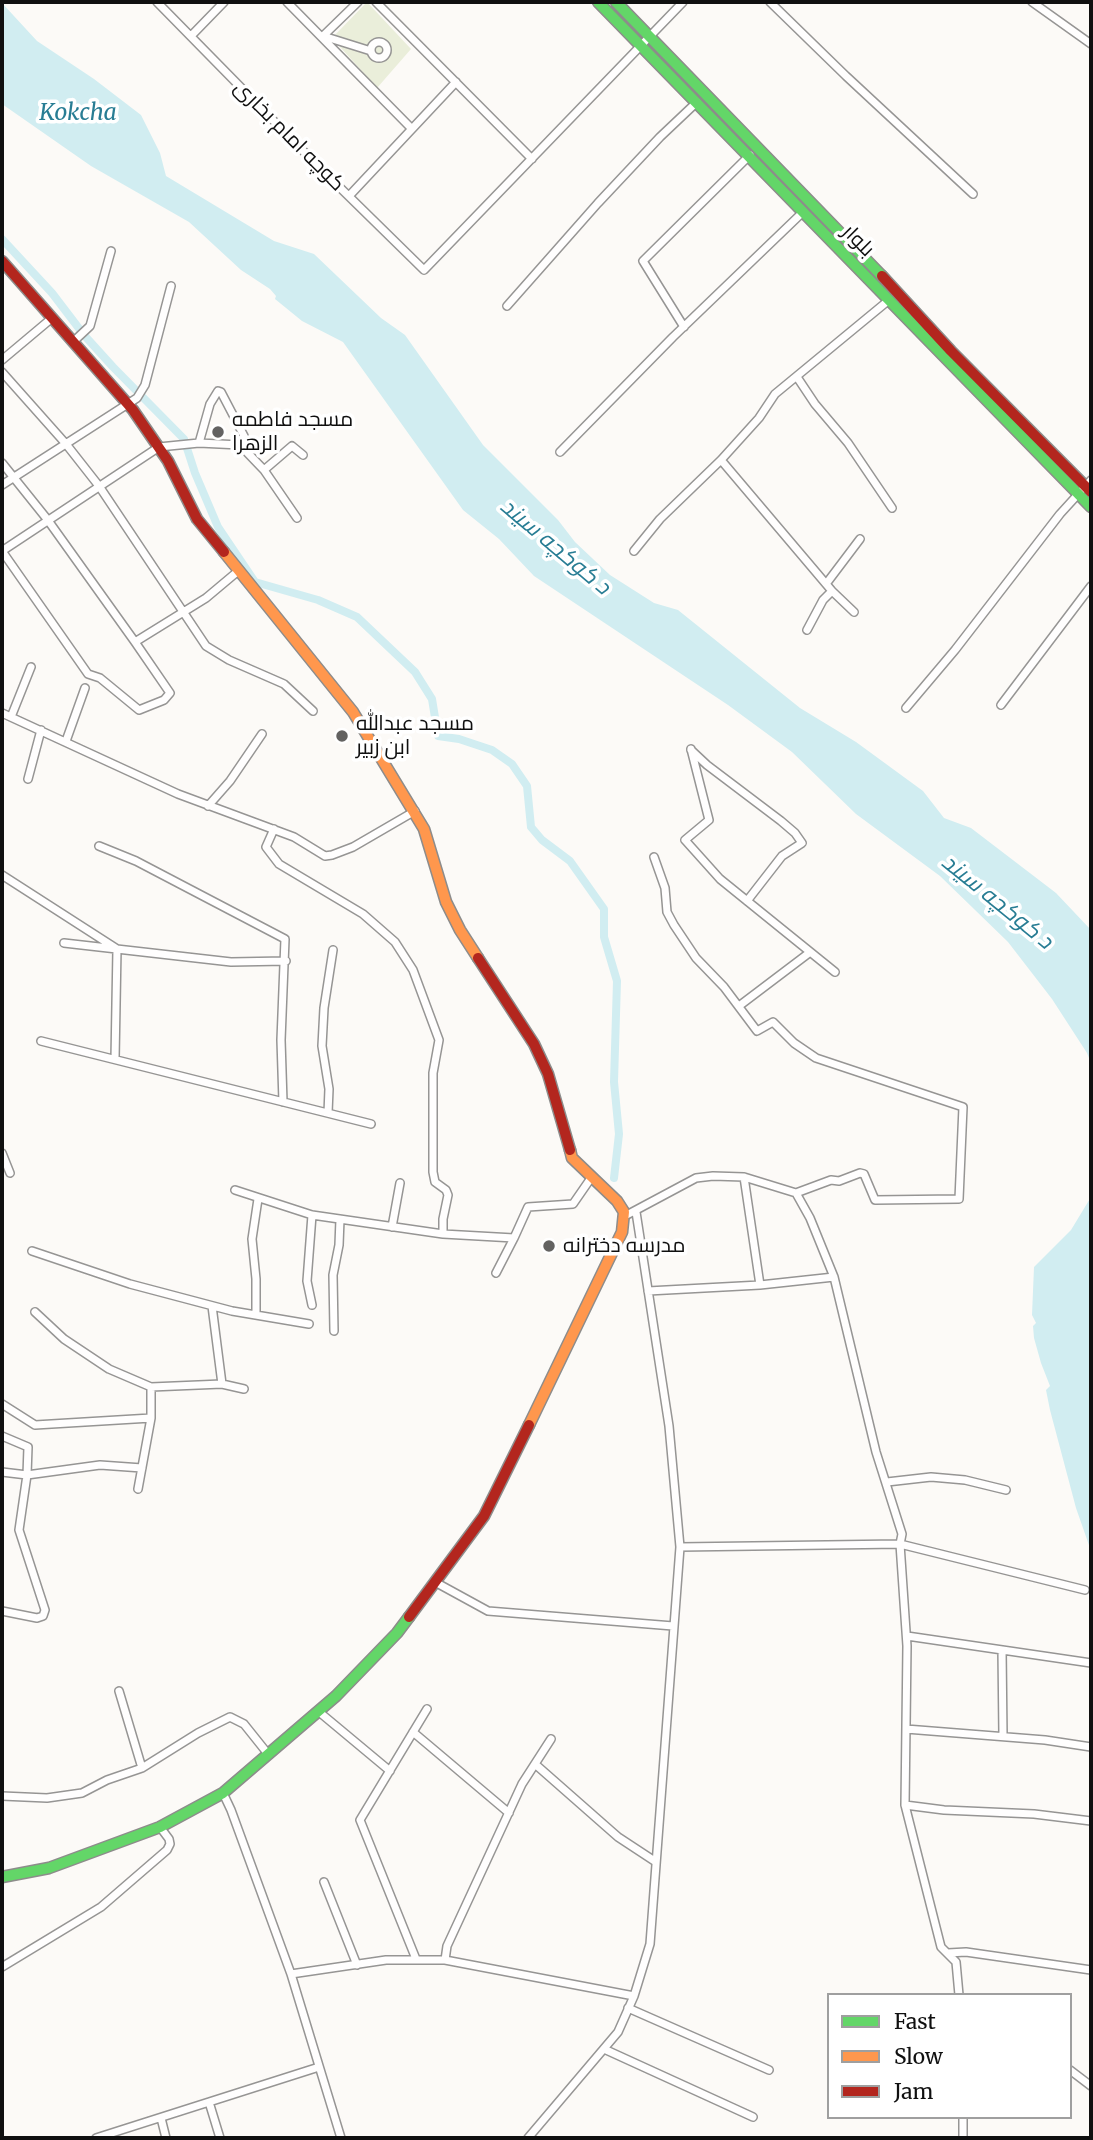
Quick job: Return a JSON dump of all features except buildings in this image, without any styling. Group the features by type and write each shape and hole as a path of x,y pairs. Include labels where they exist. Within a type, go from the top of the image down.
{"street":[{"name":"کوچه امام بخاری","path":"158,2 421,269 426,270 532,159"},
{"path":"191,36 224,2"},
{"path":"287,2 411,128"},
{"path":"323,36 358,2"},
{"path":"376,2 532,159 683,2"},
{"name":"بلوار","path":"598,2 889,300 1086,488 1091,507"},
{"name":"بلوار","path":"616,2 880,273 949,355"},
{"path":"770,2 973,194"},
{"path":"1032,2 1091,44"},
{"path":"323,36 371,51"},
{"path":"349,196 456,82"},
{"path":"507,306 607,194 697,102"},
{"path":"684,327 643,261 750,155"},
{"path":"560,452 803,212"},
{"path":"77,338 90,326 111,251"},
{"path":"2,261 52,318 77,338 159,447 197,519 237,572 353,712 424,829 446,902 460,930 534,1044 548,1074 572,1158 617,1201 624,1212 622,1233 484,1516 397,1633 336,1696 223,1793 160,1827 49,1868 2,1877"},
{"path":"2,485 137,398 145,385 171,286"},
{"path":"634,551 660,519 721,460 759,418 775,394 889,300"},
{"path":"2,360 52,318"},
{"path":"2,372 99,486 206,646 229,660 284,684 313,711"},
{"path":"797,377 815,404 848,443 892,508"},
{"path":"195,443 218,391 244,436 240,445"},
{"path":"2,463 47,519 170,693 164,700 139,710 100,678 88,674 2,551 47,519 159,447 195,443 240,445 264,470 297,518"},
{"path":"264,470 292,446 303,455"},
{"path":"721,460 832,591 854,612"},
{"path":"906,708 1086,488"},
{"path":"826,583 860,539"},
{"path":"135,642 183,613 237,572"},
{"path":"1001,705 1091,586"},
{"path":"807,629 822,600 832,591"},
{"path":"11,717 31,667"},
{"path":"66,741 85,688"},
{"path":"2,713 178,794 294,837 326,856 353,847 415,811"},
{"path":"28,779 41,730"},
{"path":"208,806 236,773 262,734"},
{"path":"747,901 782,856 802,844 796,833 707,765 691,749 709,820 685,840 720,878 747,901 809,953 835,972"},
{"path":"274,829 266,847 279,864 363,914 395,942 414,970 439,1040 433,1073 433,1172 435,1182 446,1189 448,1195 443,1234"},
{"path":"99,846 136,861 282,937 286,944 281,1040 284,1102"},
{"path":"622,1217 636,1212 696,1178 744,1177 796,1193 831,1180 839,1181 862,1173 875,1200 959,1199 963,1107 816,1058 794,1043 774,1022 757,1031 739,1006 696,958 670,919 665,888 654,857"},
{"path":"2,875 117,949"},
{"path":"64,943 231,962 286,961"},
{"path":"115,1059 117,949"},
{"path":"328,1114 329,1089 322,1046 324,1008 333,950"},
{"path":"739,1006 809,953"},
{"path":"41,1041 371,1124"},
{"path":"2,1153 10,1173"},
{"path":"744,1177 760,1285"},
{"path":"496,1273 528,1207 573,1204 591,1178"},
{"path":"392,1227 400,1183"},
{"path":"235,1190 312,1215 443,1234 514,1238"},
{"path":"796,1193 810,1218 834,1277 876,1452 902,1534 900,1544 907,1636 905,1805 942,1947 957,1962 959,1993"},
{"path":"256,1315 253,1239 258,1199"},
{"path":"528,2138 618,2032 634,1996 650,1944 680,1547 669,1426 636,1212"},
{"path":"312,1215 307,1281 312,1305"},
{"path":"334,1331 333,1275 339,1245 340,1219"},
{"path":"32,1251 130,1284 212,1306 309,1324"},
{"path":"648,1291 760,1285 834,1277"},
{"path":"212,1306 222,1384"},
{"path":"36,1312 64,1339 109,1369 151,1387 222,1384 244,1389"},
{"path":"138,1489 151,1419 151,1387"},
{"path":"2,1404 35,1425 151,1419"},
{"path":"2,1436 28,1447 19,1530 45,1610 43,1616 37,1618 2,1611"},
{"path":"2,1472 27,1475 100,1465 142,1468"},
{"path":"887,1482 930,1477 965,1480 1006,1490"},
{"path":"680,1547 900,1544 1085,1590"},
{"path":"435,1582 488,1611 673,1626"},
{"path":"907,1636 1091,1663"},
{"path":"1002,1650 1003,1736"},
{"path":"119,1691 142,1768"},
{"path":"415,1959 360,1820 426,1709"},
{"path":"318,1711 390,1771"},
{"path":"2,1796 47,1798 82,1793 107,1780 142,1768 198,1733 230,1717 244,1724 268,1754"},
{"path":"906,1729 1003,1736 1091,1747"},
{"path":"413,1732 509,1813"},
{"path":"445,1960 447,1946 509,1813 551,1739"},
{"path":"535,1764 618,1837 656,1862"},
{"path":"223,1793 291,1974 341,2138"},
{"path":"905,1805 1091,1821"},
{"path":"2,1967 101,1908 170,1844 160,1827"},
{"path":"324,1882 357,1965"},
{"path":"948,1953 966,1952 1091,1970"},
{"path":"291,1974 386,1960 445,1960 634,1996"},
{"path":"628,2008 769,2070"},
{"path":"604,2049 753,2117"},
{"path":"96,2138 319,2067"},
{"path":"1072,2072 1091,2086"},
{"path":"209,2102 220,2138"},
{"path":"161,2118 166,2138"},
{"path":"963,2119 963,2138"}],"green space":[{"path":"367,2 411,49 377,88 332,38"}],"water":[{"name":"Kokcha","path":"2,3 37,41 141,115 160,153 166,176 274,241 314,254 381,318 405,335 483,445 610,575 654,603 678,610 800,708 856,742 923,791 944,818 971,828 1056,893 1091,930 1091,1063 1052,999 1008,942 940,876 856,814 792,752 728,705 534,576 499,539 463,510 343,342 302,321 275,299 276,296 270,289 241,270 189,222 91,166 2,104"},
{"path":"1091,1197 1091,1551 1076,1508 1050,1410 1046,1390 1050,1386 1034,1338 1033,1326 1036,1323 1032,1315 1034,1267 1071,1230"}],"waterway":[{"path":"2,239 52,293 113,367 184,439 218,527 255,582 318,600 357,617 415,672 432,699 438,736 459,739 492,750 512,764 527,786 531,827 542,840 570,861 604,909 604,937 617,981 614,1082 619,1134 614,1178"}],"traffic: fast":[{"path":"598,2 1091,507"},
{"path":"616,2 882,276"},
{"path":"2,1877 49,1868 160,1827 223,1793 336,1696 409,1617"}],"traffic: slow":[{"path":"224,552 353,712 424,829 446,902 478,958"},
{"path":"529,1425 622,1232 624,1212 617,1201 572,1158 570,1150"}],"traffic: jam":[{"path":"2,261 133,410 168,461 197,519 224,552"},
{"path":"882,276 951,351 1091,492"},
{"path":"478,958 534,1044 548,1074 570,1150"},
{"path":"409,1617 484,1516 529,1425"}],"place":[{"name":"مسجد فاطمه الزهرا","path":"218,432"},
{"name":"مسجد عبدالله ابن زبیر","path":"342,736"},
{"name":"مدرسه دخترانه","path":"549,1246"}],"water label":[{"name":"د کوکچه سیند","path":"555,547"},
{"name":"د کوکچه سیند","path":"997,902"}]}
